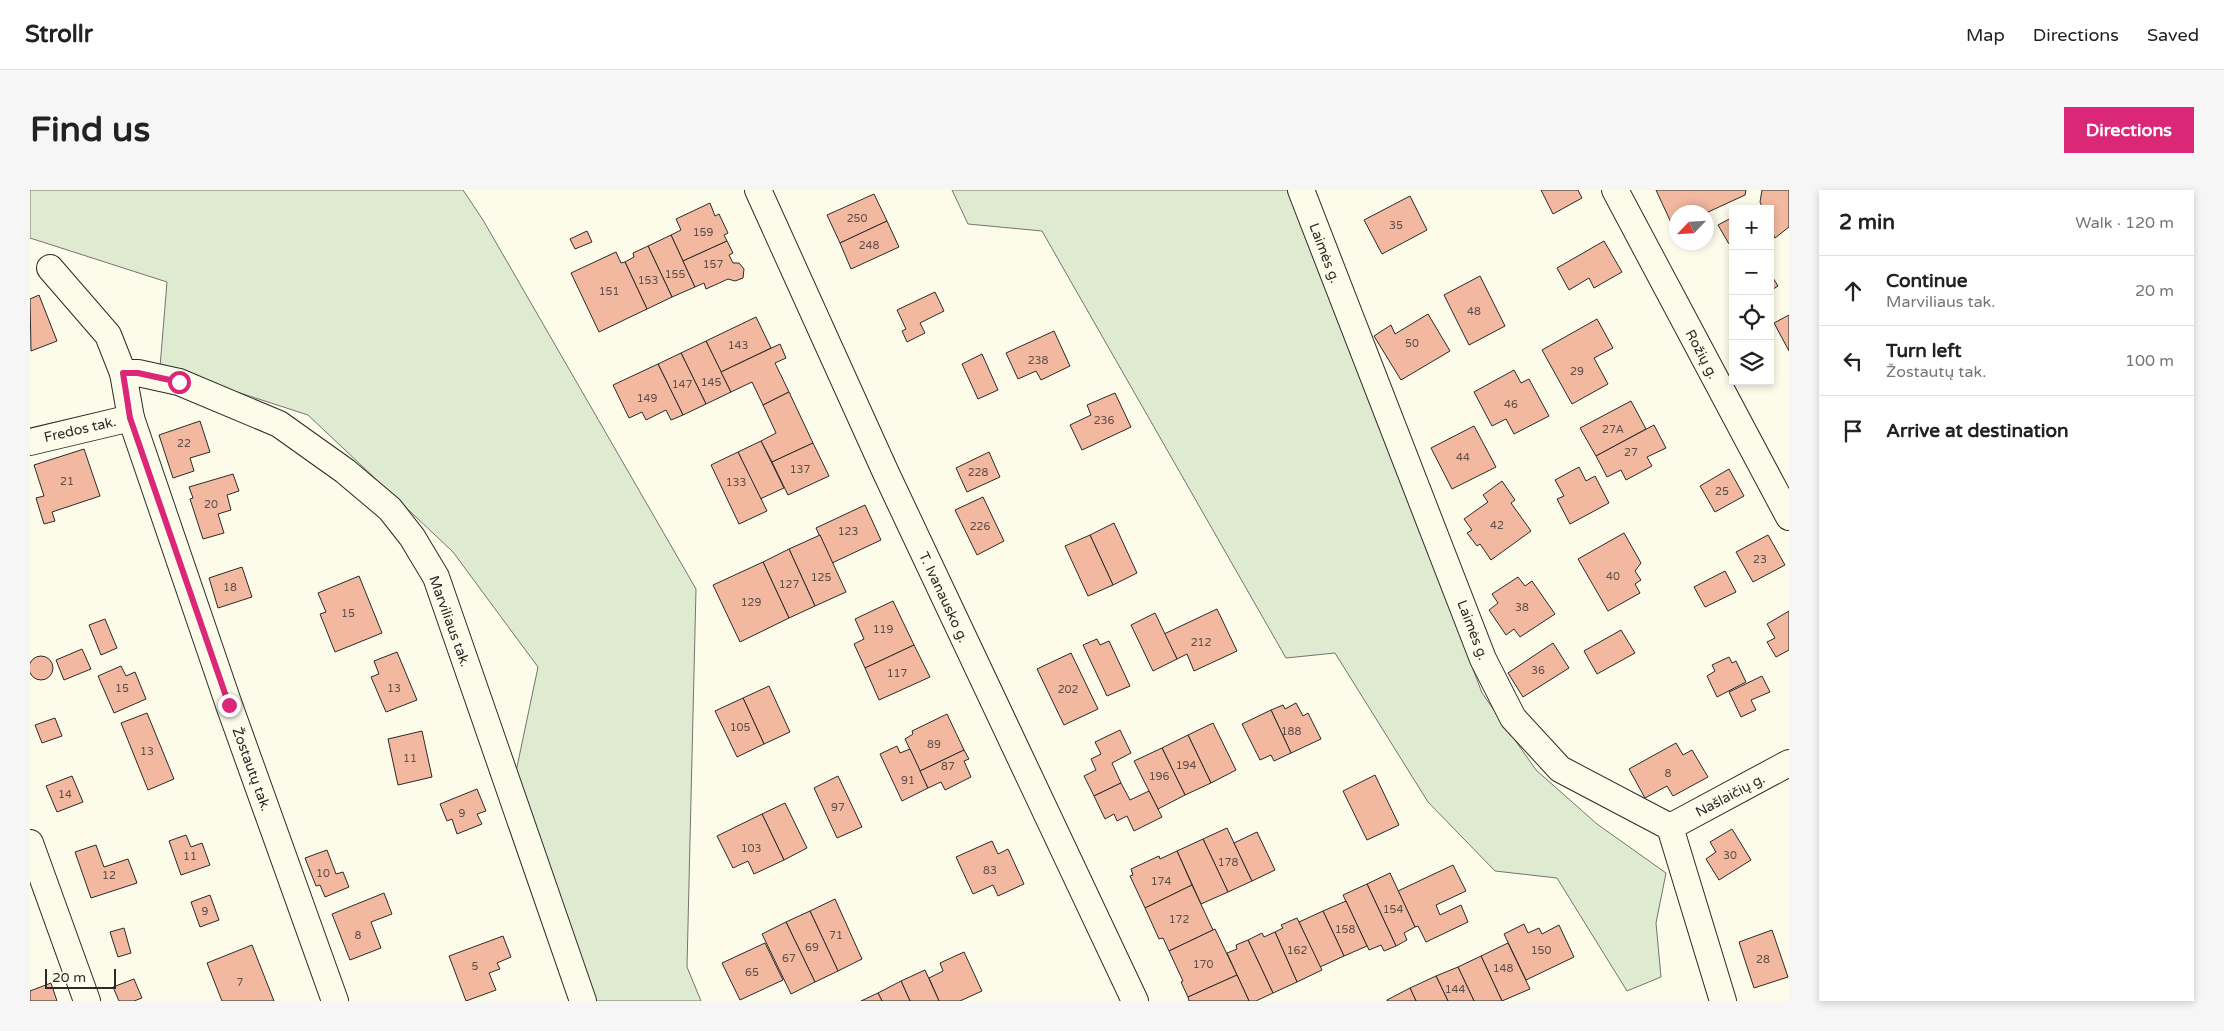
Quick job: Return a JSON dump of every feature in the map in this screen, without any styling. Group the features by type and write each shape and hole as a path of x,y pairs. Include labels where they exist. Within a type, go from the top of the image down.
{"street":[{"name":"T. Ivanausko g.","path":"758,190 886,473 1136,1001"},
{"name":"Laimės g.","path":"1301,190 1483,659 1513,718 1560,769 1670,827"},
{"name":"Rožių g.","path":"1615,190 1789,518"},
{"name":"Žostautų tak.","path":"50,268 108,335 123,373 130,418 226,696 335,1001"},
{"name":"Marviliaus tak.","path":"123,373 138,373 179,382 279,424 345,471 390,509 412,537 436,576 583,1001"},
{"name":"Fredos tak.","path":"30,442 130,418"},
{"name":"Našlaičių g.","path":"1670,827 1789,763"},
{"path":"1670,827 1723,1001"},
{"path":"30,843 87,1001"}],"green space":[{"path":"30,190 463,190 483,220 696,589 687,967 701,1001 596,1001 513,786 538,667 453,552 308,415 160,367 167,282 30,238"},
{"path":"952,190 1293,190 1482,693 1536,770 1597,824 1666,873 1656,923 1661,977 1627,991 1557,878 1495,871 1428,802 1335,653 1286,658 1042,231 968,224"}],"building":[{"path":"1541,190 1578,190 1582,198 1553,214"},
{"path":"1656,190 1746,190 1745,195 1714,209 1714,205 1669,205 1669,218"},
{"path":"1762,190 1789,190 1789,227 1775,238 1774,205 1761,205"},
{"path":"874,194 887,221 840,243 827,215"},
{"path":"1410,196 1427,230 1382,254 1364,220"},
{"path":"710,203 715,216 719,214 728,233 724,235 727,241 683,261 671,235 681,230 676,219"},
{"path":"1729,219 1729,244 1718,225"},
{"path":"887,221 899,247 851,269 840,243"},
{"path":"587,231 592,242 575,249 570,239"},
{"path":"671,235 695,287 672,297 648,246"},
{"path":"727,241 733,253 729,255 733,263 739,263 744,269 743,278 735,281 728,279 706,289 704,283 695,287 683,261"},
{"path":"1604,241 1622,272 1594,288 1589,278 1569,290 1557,268"},
{"path":"648,246 672,297 647,309 625,262 634,257 633,253"},
{"path":"616,252 621,263 625,262 647,309 599,332 571,273"},
{"path":"1480,276 1505,326 1469,345 1444,295"},
{"path":"1774,280 1778,286 1774,288"},
{"path":"935,292 944,311 920,323 925,333 907,342 902,331 906,329 897,310"},
{"path":"39,295 57,341 31,351 30,299"},
{"path":"1428,314 1450,351 1401,380 1374,336 1391,325 1395,334"},
{"path":"1789,315 1789,351 1774,323"},
{"path":"756,317 771,348 721,372 706,341"},
{"path":"1597,319 1613,348 1594,358 1608,384 1572,404 1542,350"},
{"path":"1054,331 1070,366 1041,380 1036,371 1018,379 1006,353"},
{"path":"706,341 731,392 706,404 681,353"},
{"path":"780,344 786,358 775,363 789,392 763,405 752,382 731,392 721,372"},
{"path":"681,353 706,404 683,415 658,364"},
{"path":"982,354 998,390 978,399 962,364"},
{"path":"658,364 683,415 671,420 666,410 646,420 642,412 629,418 613,385"},
{"path":"1514,370 1521,383 1529,379 1549,416 1514,434 1506,419 1492,426 1474,392"},
{"path":"789,392 813,443 772,462 761,441 776,433 763,405"},
{"path":"1115,393 1131,427 1082,450 1070,425 1091,415 1087,405"},
{"path":"1631,401 1646,429 1596,456 1580,428"},
{"path":"200,421 210,452 190,458 194,471 173,478 159,435"},
{"path":"1654,425 1666,448 1647,457 1652,466 1626,480 1621,470 1607,477 1596,456"},
{"path":"1474,426 1496,467 1452,489 1431,448"},
{"path":"761,441 784,488 760,499 738,452"},
{"path":"813,443 829,476 788,495 772,462"},
{"path":"84,449 100,496 52,512 55,521 44,524 36,498 44,496 34,465"},
{"path":"738,452 767,511 739,524 711,465"},
{"path":"989,452 1000,477 967,492 956,468"},
{"path":"1579,467 1586,481 1595,476 1609,503 1570,524 1557,499 1564,496 1555,480"},
{"path":"1729,469 1744,496 1715,512 1700,486"},
{"path":"233,474 239,491 227,495 231,510 218,514 224,533 203,539 190,499 193,498 189,487"},
{"path":"1502,481 1515,500 1511,503 1531,531 1491,560 1480,544 1477,546 1467,533 1472,530 1464,519 1488,502 1483,495"},
{"path":"983,497 1004,541 977,555 955,510"},
{"path":"865,505 881,540 832,563 816,528"},
{"path":"1114,523 1137,573 1113,585 1090,535"},
{"path":"1624,533 1641,563 1635,571 1641,580 1635,584 1640,593 1608,611 1578,559"},
{"path":"820,535 846,592 815,606 789,549"},
{"path":"1090,535 1113,585 1088,596 1065,546"},
{"path":"1768,535 1785,565 1753,582 1736,552"},
{"path":"789,549 815,606 789,618 763,562"},
{"path":"763,562 789,618 740,642 713,585"},
{"path":"242,567 252,597 218,608 209,578"},
{"path":"1725,571 1736,592 1705,607 1694,587"},
{"path":"359,576 382,633 335,652 320,614 326,612 318,593"},
{"path":"1518,577 1525,586 1532,581 1555,614 1520,637 1514,629 1506,635 1489,610 1498,603 1492,594"},
{"path":"893,601 914,645 865,668 854,644 864,639 855,619"},
{"path":"1217,609 1237,651 1194,671 1187,654 1177,659 1164,634"},
{"path":"1789,611 1789,650 1776,657 1767,642 1775,638 1767,624"},
{"path":"1155,613 1177,659 1153,671 1131,625"},
{"path":"105,619 117,648 101,655 89,625"},
{"path":"1621,630 1635,653 1597,674 1584,651"},
{"path":"1097,639 1100,645 1109,641 1130,686 1107,696 1083,645"},
{"path":"1553,643 1569,668 1523,697 1508,673"},
{"path":"914,645 930,677 879,700 865,668"},
{"path":"82,649 91,669 64,680 56,660"},
{"path":"397,652 417,700 386,712 371,677 379,674 374,661"},
{"path":"1071,653 1098,709 1064,725 1037,669"},
{"path":"41,656 50,659 53,668 50,677 41,680 32,677 29,668 32,659"},
{"path":"1729,657 1732,663 1736,661 1746,682 1717,697 1707,676 1715,671 1712,665"},
{"path":"121,666 126,676 135,672 146,699 114,713 98,676"},
{"path":"1762,676 1770,692 1751,700 1756,710 1741,717 1729,692"},
{"path":"769,686 790,732 764,744 743,698"},
{"path":"743,698 764,744 737,757 715,711"},
{"path":"1296,703 1303,716 1308,713 1321,739 1291,753 1271,710 1283,705 1285,709"},
{"path":"1271,710 1291,753 1274,761 1271,755 1260,760 1242,724"},
{"path":"147,713 174,779 148,790 121,723"},
{"path":"947,714 964,750 920,771 905,739 913,734 912,731"},
{"path":"55,718 62,736 42,743 35,725"},
{"path":"1213,723 1236,770 1211,783 1188,735"},
{"path":"1120,730 1131,753 1112,763 1121,783 1094,796 1084,776 1096,770 1091,759 1101,754 1095,742"},
{"path":"422,731 432,777 398,785 388,739"},
{"path":"1188,735 1211,783 1185,795 1162,748"},
{"path":"1676,743 1683,755 1692,750 1708,777 1673,796 1667,786 1645,798 1629,769"},
{"path":"897,746 900,753 910,749 928,788 902,801 880,754"},
{"path":"1162,748 1185,795 1158,809 1134,761"},
{"path":"964,750 969,759 964,761 971,777 945,790 941,782 928,788 920,771"},
{"path":"1375,775 1399,825 1367,840 1343,791"},
{"path":"72,776 83,802 57,812 46,786"},
{"path":"838,776 862,827 837,838 814,788"},
{"path":"1121,783 1130,800 1149,791 1162,817 1134,831 1127,816 1117,821 1114,814 1105,819 1094,796"},
{"path":"477,789 486,811 477,814 482,824 457,834 452,819 447,821 440,804"},
{"path":"785,803 807,848 784,860 762,814"},
{"path":"762,814 784,860 754,874 748,861 733,868 717,836"},
{"path":"1227,828 1252,881 1228,892 1203,839"},
{"path":"1732,829 1751,860 1719,880 1706,859 1716,852 1710,842"},
{"path":"1257,832 1275,870 1252,881 1234,843"},
{"path":"186,835 191,847 202,843 210,865 181,875 169,841"},
{"path":"1203,839 1228,892 1201,904 1177,851"},
{"path":"992,841 998,854 1008,849 1024,884 998,896 993,885 973,894 956,857"},
{"path":"96,845 104,867 128,859 137,883 91,898 75,852"},
{"path":"327,850 336,874 343,872 349,887 325,897 320,885 316,886 305,858"},
{"path":"1177,851 1192,885 1145,908 1130,876 1133,875 1131,869 1159,856 1160,859"},
{"path":"1453,865 1466,891 1436,905 1440,915 1461,905 1468,922 1426,942 1418,926 1415,927 1398,891"},
{"path":"1390,873 1415,927 1404,933 1407,940 1396,946 1367,884"},
{"path":"1367,884 1396,946 1384,951 1381,945 1369,950 1343,895"},
{"path":"1192,885 1213,930 1169,951 1163,938 1159,939 1145,908"},
{"path":"384,893 392,914 371,922 381,948 350,960 332,914"},
{"path":"210,895 219,920 200,927 191,902"},
{"path":"835,899 862,959 838,971 810,911"},
{"path":"1346,901 1367,946 1344,956 1323,911"},
{"path":"810,911 838,971 815,982 786,922"},
{"path":"1323,911 1344,956 1320,967 1299,922"},
{"path":"1297,918 1322,970 1297,982 1275,932 1283,928 1281,925"},
{"path":"786,922 815,982 791,994 762,934"},
{"path":"1524,924 1528,933 1539,928 1542,934 1559,925 1574,957 1526,980 1504,934"},
{"path":"124,928 131,953 118,957 110,932"},
{"path":"1215,929 1237,975 1188,997 1169,951"},
{"path":"1772,930 1788,977 1754,988 1739,942"},
{"path":"1275,932 1297,982 1273,993 1248,940 1262,933 1264,937"},
{"path":"503,936 511,957 497,963 500,969 489,973 496,990 466,1001 449,956"},
{"path":"1248,940 1273,993 1256,1001 1249,1001 1227,953 1237,949 1236,945"},
{"path":"765,943 783,980 740,1000 722,963"},
{"path":"1508,943 1530,989 1502,1001 1481,956"},
{"path":"252,945 274,1001 222,1001 207,963"},
{"path":"964,952 982,991 960,1001 939,1001 929,978 943,971 940,963"},
{"path":"1481,956 1502,1001 1474,1001 1458,967"},
{"path":"1458,967 1474,1001 1448,1001 1436,976"},
{"path":"925,970 939,1001 910,1001 901,981"},
{"path":"1237,975 1249,1001 1189,1001 1188,997"},
{"path":"1436,976 1448,1001 1416,1001 1410,988"},
{"path":"134,979 142,998 134,1001 119,1001 113,987"},
{"path":"901,981 910,1001 882,1001 878,993"},
{"path":"51,983 57,1001 30,1001 30,991"},
{"path":"1410,988 1416,1001 1387,1001 1387,1000"},
{"path":"878,993 882,1001 861,1001"}],"route":[{"path":"179,382 138,373 123,373 130,418 229,705"}]}
